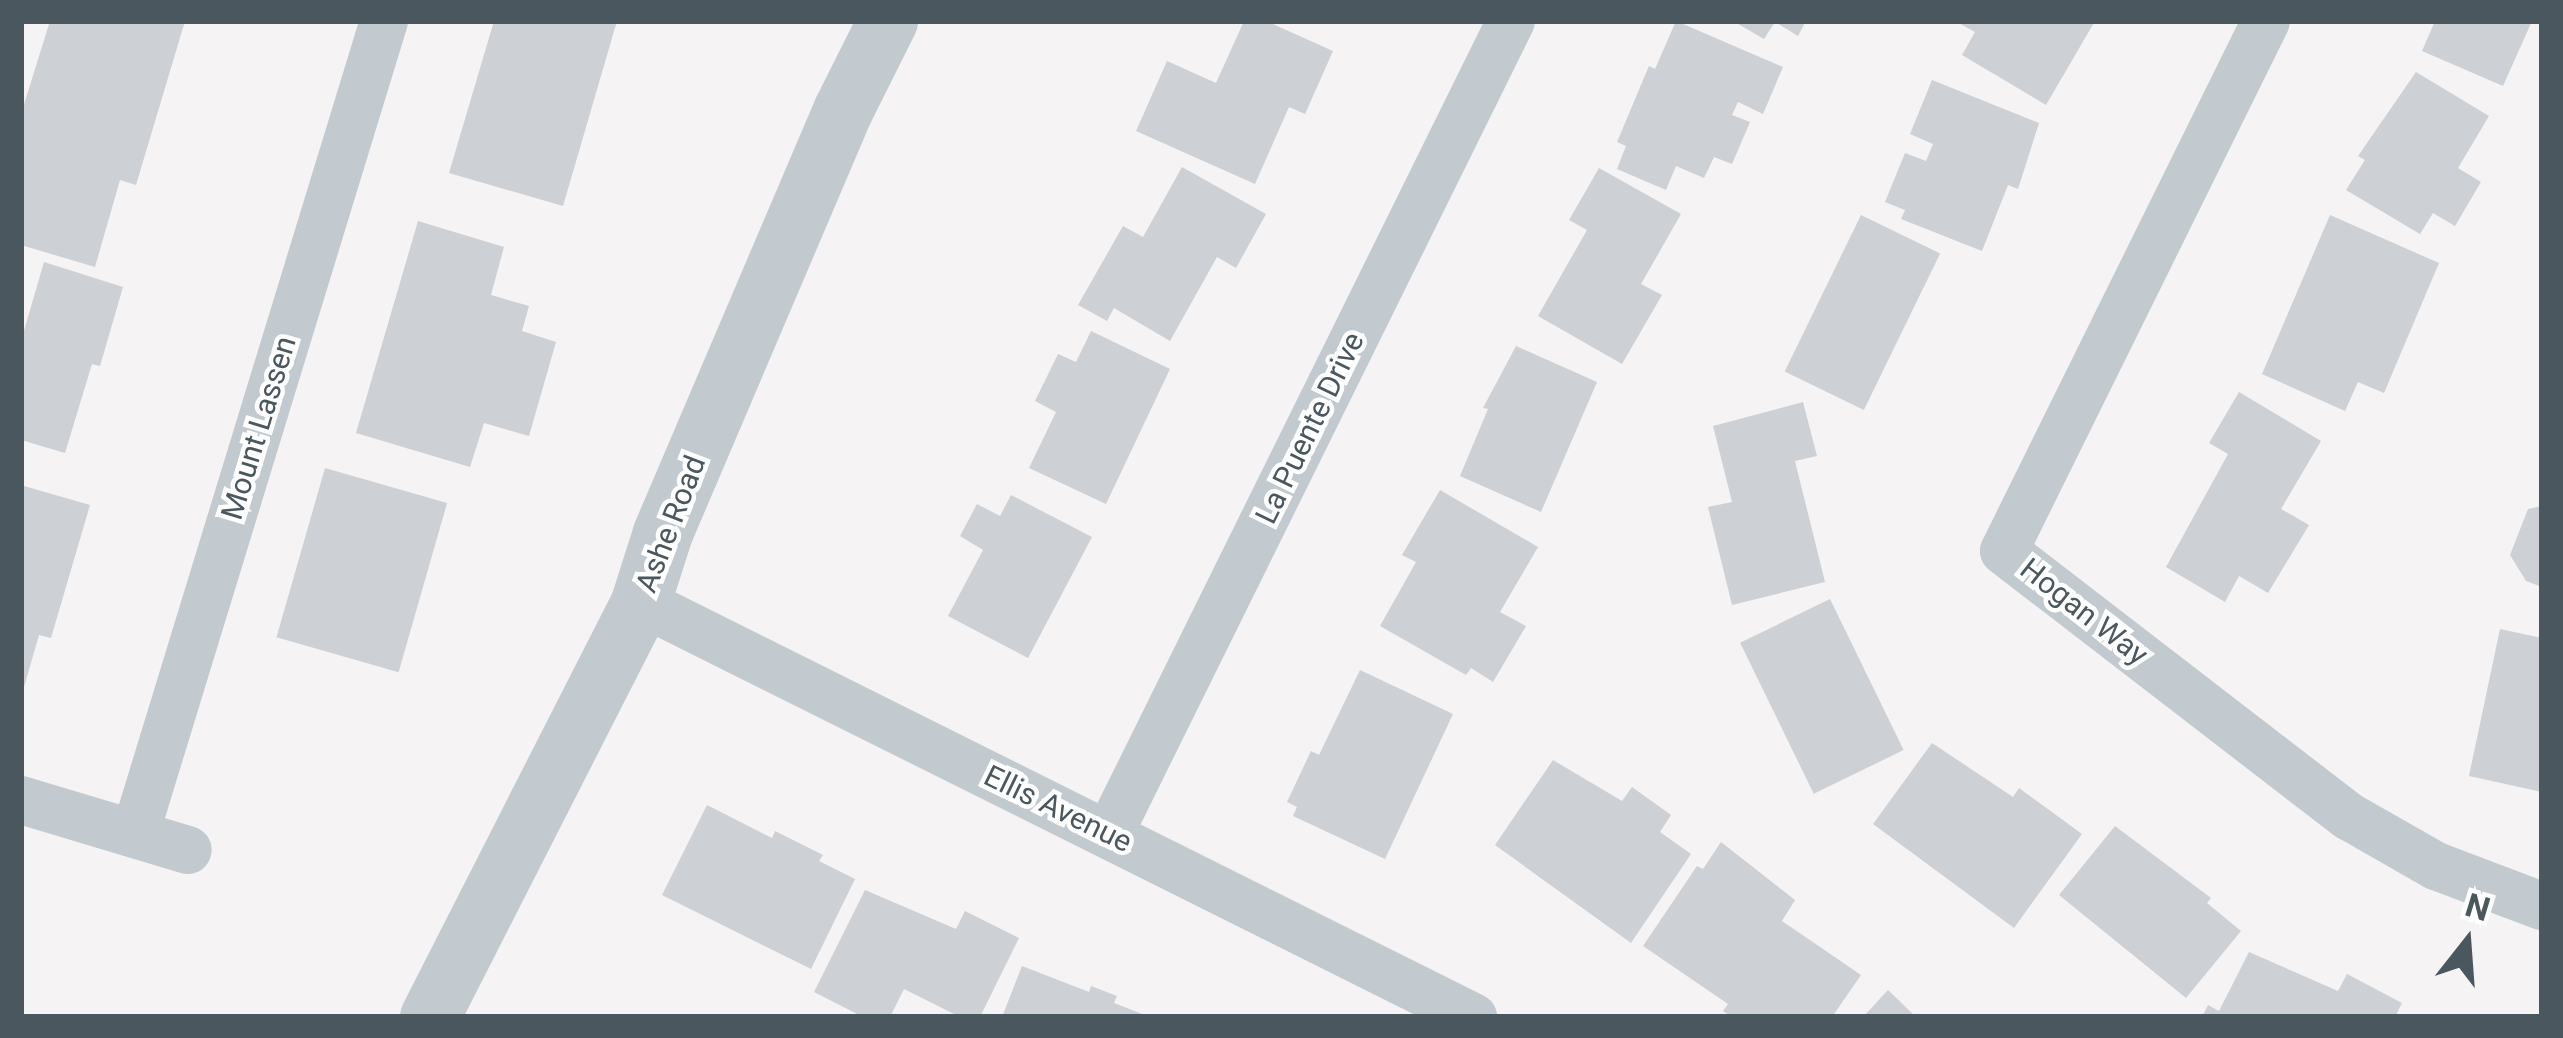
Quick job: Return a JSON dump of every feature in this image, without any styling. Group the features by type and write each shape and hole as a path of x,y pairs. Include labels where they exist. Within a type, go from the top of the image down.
{"street":[{"name":"Mount Lassen","path":"135,834 384,21"},
{"name":"Ashe Road","path":"430,1017 641,602 663,533 843,111 888,21"},
{"name":"La Puente Drive","path":"1109,834 1511,21"},
{"name":"Hogan Way","path":"2266,21 2004,551 2350,817 2436,866 2542,906"},
{"name":"Ellis Avenue","path":"641,602 1473,1017"},
{"path":"21,800 188,850"}],"building":[{"path":"50,21 185,21 136,185 120,180 95,267 21,245 21,114"},
{"path":"494,21 617,21 563,206 449,173"},
{"path":"1244,21 1266,21 1333,51 1305,114 1289,107 1255,184 1136,131 1167,61 1216,83"},
{"path":"1676,21 1783,67 1763,114 1738,102 1732,115 1750,122 1732,164 1714,157 1704,178 1676,166 1666,190 1617,169 1626,146 1617,142 1649,66 1655,69"},
{"path":"1733,21 1806,21 1798,36 1775,22 1764,39"},
{"path":"1955,21 2095,21 2046,105 1962,55 1975,32"},
{"path":"2435,21 2532,21 2503,86 2422,51"},
{"path":"2416,72 2489,116 2458,168 2481,182 2455,226 2433,213 2420,234 2346,190 2365,160 2358,156"},
{"path":"1932,80 2039,123 2018,189 2008,185 1982,251 1901,219 1905,210 1885,202 1905,153 1926,161 1933,144 1910,134"},
{"path":"1182,167 1266,214 1236,268 1217,257 1170,341 1114,308 1107,321 1078,305 1123,226 1143,237"},
{"path":"1599,168 1681,214 1641,284 1662,295 1622,364 1538,316 1587,230 1569,220"},
{"path":"1861,215 1940,254 1864,410 1785,371"},
{"path":"2330,215 2439,263 2384,393 2358,382 2345,411 2262,374"},
{"path":"418,221 504,247 491,295 529,306 522,331 556,342 529,436 484,423 470,467 356,433"},
{"path":"44,262 123,287 100,366 92,364 65,453 21,440 21,341"},
{"path":"1091,331 1170,369 1106,504 1029,468 1056,412 1035,401 1058,354 1076,362"},
{"path":"1516,346 1597,382 1541,512 1460,476 1488,409 1483,408"},
{"path":"2239,392 2321,441 2281,509 2309,525 2268,593 2239,576 2225,602 2166,567 2228,454 2209,443"},
{"path":"1803,402 1817,456 1795,461 1825,582 1732,605 1708,507 1732,502 1713,426"},
{"path":"325,468 447,503 399,672 276,637"},
{"path":"24,486 90,505 51,638 39,635 22,694"},
{"path":"1440,490 1538,547 1500,612 1526,626 1493,682 1471,668 1466,675 1380,626 1416,562 1402,555"},
{"path":"1011,495 1092,537 1028,658 948,616 983,550 960,536 977,504 1000,516"},
{"path":"2542,506 2542,587 2526,581 2510,555 2528,509"},
{"path":"1830,599 1904,750 1814,794 1740,643"},
{"path":"2500,629 2542,638 2542,792 2469,776"},
{"path":"1360,670 1453,714 1385,859 1293,816 1297,807 1287,802 1311,751 1319,755"},
{"path":"1932,743 2013,797 2019,788 2082,834 2014,928 1873,824"},
{"path":"1553,760 1622,801 1632,787 1671,815 1660,832 1691,854 1631,943 1495,845"},
{"path":"707,805 772,838 775,831 823,855 819,861 855,879 811,969 662,895"},
{"path":"2115,826 2211,898 2207,903 2241,931 2186,998 2059,895"},
{"path":"1721,842 1795,900 1782,921 1861,975 1832,1017 1732,1017 1723,1011 1728,1004 1643,946 1697,866 1703,869"},
{"path":"865,890 956,929 965,911 1019,938 980,1017 960,1017 904,989 890,1017 863,1017 814,992"},
{"path":"2249,952 2338,991 2347,974 2402,1003 2395,1017 2202,1017 2208,1005 2219,1011"},
{"path":"1022,966 1089,992 1091,986 1117,996 1114,1003 1150,1017 1002,1017"},
{"path":"1888,990 1916,1017 1863,1017"}]}
